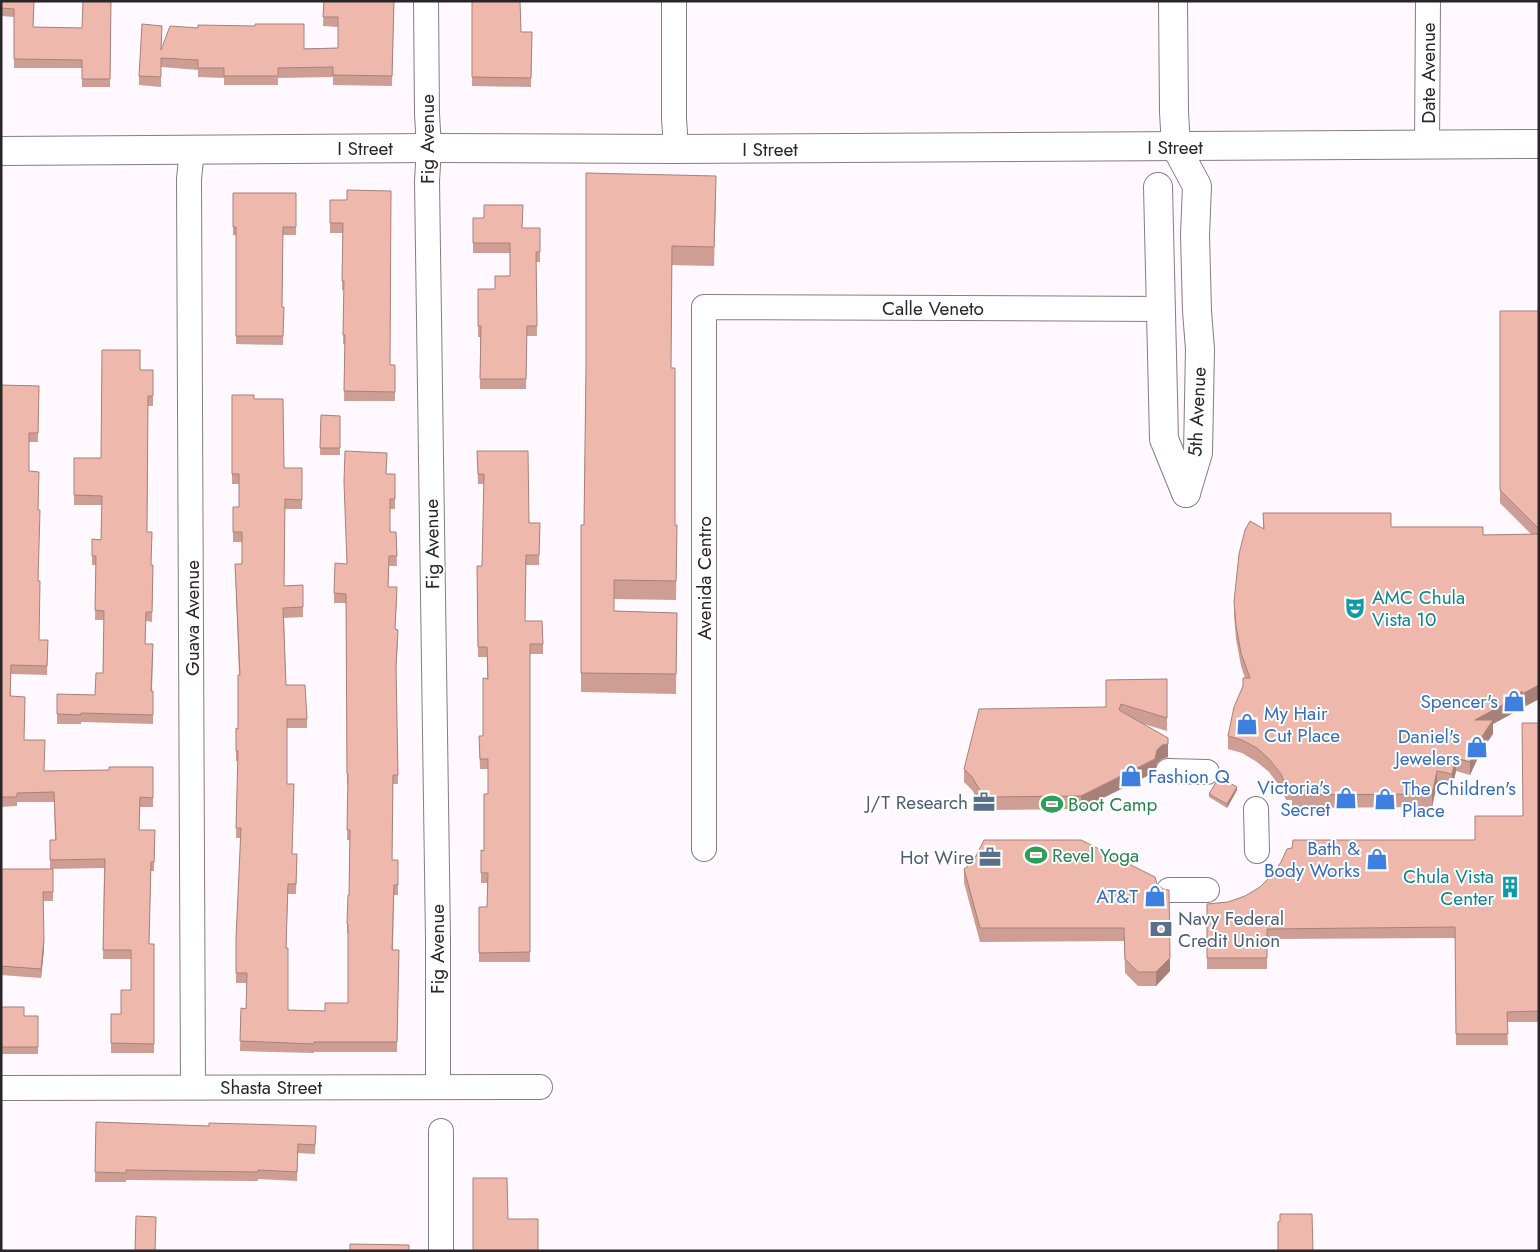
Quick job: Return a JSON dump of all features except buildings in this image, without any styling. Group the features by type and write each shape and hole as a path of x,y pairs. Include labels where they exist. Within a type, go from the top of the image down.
{"street":[{"name":"Fig Avenue","path":"426,1 438,949 438,1087"},
{"path":"674,1 674,118 676,149"},
{"name":"5th Avenue","path":"1173,1 1176,147 1197,186 1195,245 1200,348 1198,453 1186,493 1164,439 1159,184 1176,147"},
{"name":"Date Avenue","path":"1427,145 1428,1"},
{"name":"I Street","path":"1,151 1539,144"},
{"name":"Guava Avenue","path":"192,149 189,187 193,1087"},
{"name":"Calle Veneto","path":"704,306 1161,309"},
{"name":"Avenida Centro","path":"704,306 704,849"},
{"path":"1168,771 1207,772"},
{"path":"1256,808 1257,851"},
{"path":"1169,890 1207,890"},
{"name":"Shasta Street","path":"1,1088 540,1086"},
{"path":"441,1131 441,1251"}],"place":[{"name":"AMC Chula Vista 10","path":"1355,608"},
{"name":"Spencer's","path":"1514,701"},
{"name":"My Hair Cut Place","path":"1247,724"},
{"name":"Daniel's Jewelers","path":"1477,747"},
{"name":"Fashion Q","path":"1131,776"},
{"name":"Victoria's Secret","path":"1346,798"},
{"name":"The Children's Place","path":"1385,799"},
{"name":"J/T Research","path":"984,802"},
{"name":"Boot Camp","path":"1052,804"},
{"name":"Revel Yoga","path":"1036,855"},
{"name":"Hot Wire","path":"990,857"},
{"name":"Bath & Body Works","path":"1377,859"},
{"name":"Chula Vista Center","path":"1510,887"},
{"name":"AT&T","path":"1155,896"},
{"name":"Navy Federal Credit Union","path":"1161,929"}]}
